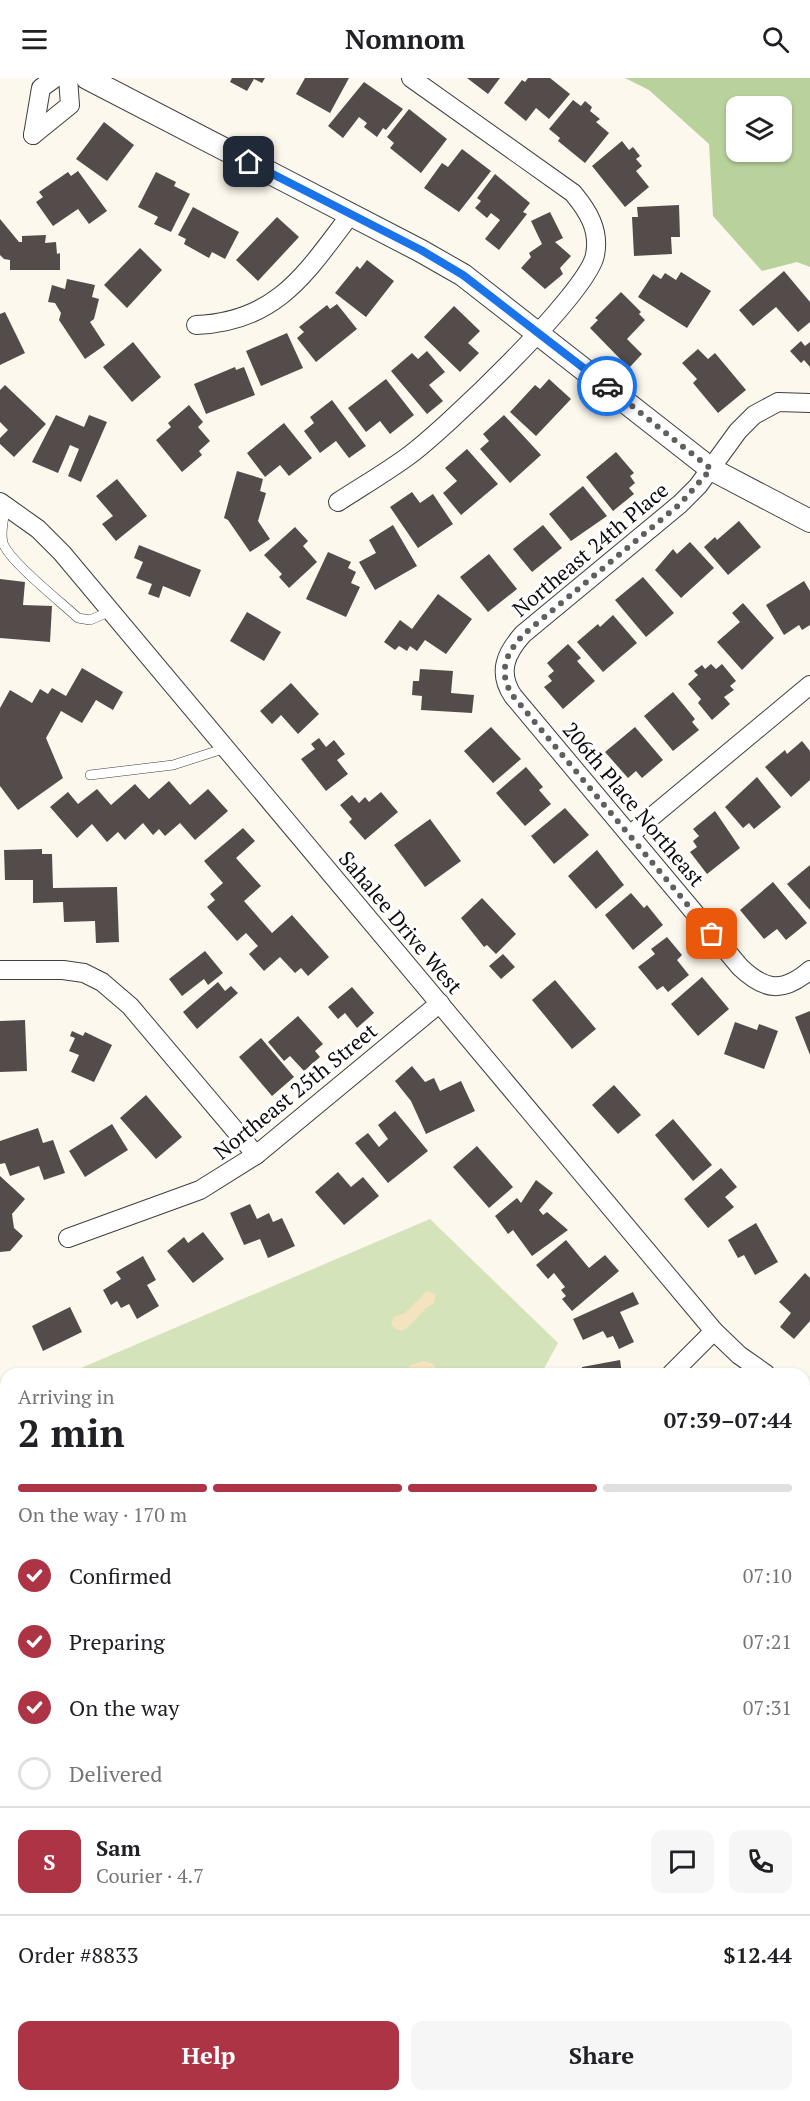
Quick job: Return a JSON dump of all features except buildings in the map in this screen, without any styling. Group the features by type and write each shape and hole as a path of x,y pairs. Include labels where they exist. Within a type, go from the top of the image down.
{"street":[{"path":"55,78 41,88 33,135 70,105 68,78"},
{"path":"87,78 351,214 463,275 538,331 711,469 810,521"},
{"path":"338,502 408,456 447,423 571,297 590,270 595,255 596,237 585,207 573,193 411,78"},
{"path":"196,325 222,324 246,318 267,306 307,272 351,214"},
{"name":"Northeast 24th Place","path":"504,666 508,653 524,634 680,504 711,469 738,430 754,414 778,402 810,403"},
{"name":"Sahalee Drive West","path":"3,504 38,530 62,553 714,1331 758,1368"},
{"name":"206th Place Northeast","path":"504,666 507,686 513,696 631,834 740,967 769,987 791,984 810,970"},
{"path":"631,834 810,685"},
{"path":"0,970 63,970 84,973 102,982 129,1006 256,1155"},
{"name":"Northeast 25th Street","path":"68,1238 200,1190 256,1155 440,1003"},
{"path":"677,1368 714,1331"}],"lane":[{"path":"3,504 4,544 18,563 78,618 90,620 111,611"},
{"path":"90,775 172,765 226,748"}],"green space":[{"path":"625,78 810,78 810,267 797,262 762,271 713,216 709,144 649,90"},
{"path":"430,1219 558,1343 544,1368 81,1368"}],"sand":[{"path":"427,1291 436,1294 434,1303 407,1328 402,1331 395,1329 391,1323 394,1317 405,1313"},
{"path":"424,1361 434,1364 436,1368 409,1368 410,1365"}],"way so far":[{"path":"607,386 711,469 680,504 514,644 504,666 504,677 513,696 631,834 712,934"}],"route":[{"path":"249,162 421,250 463,275 607,386"}]}
